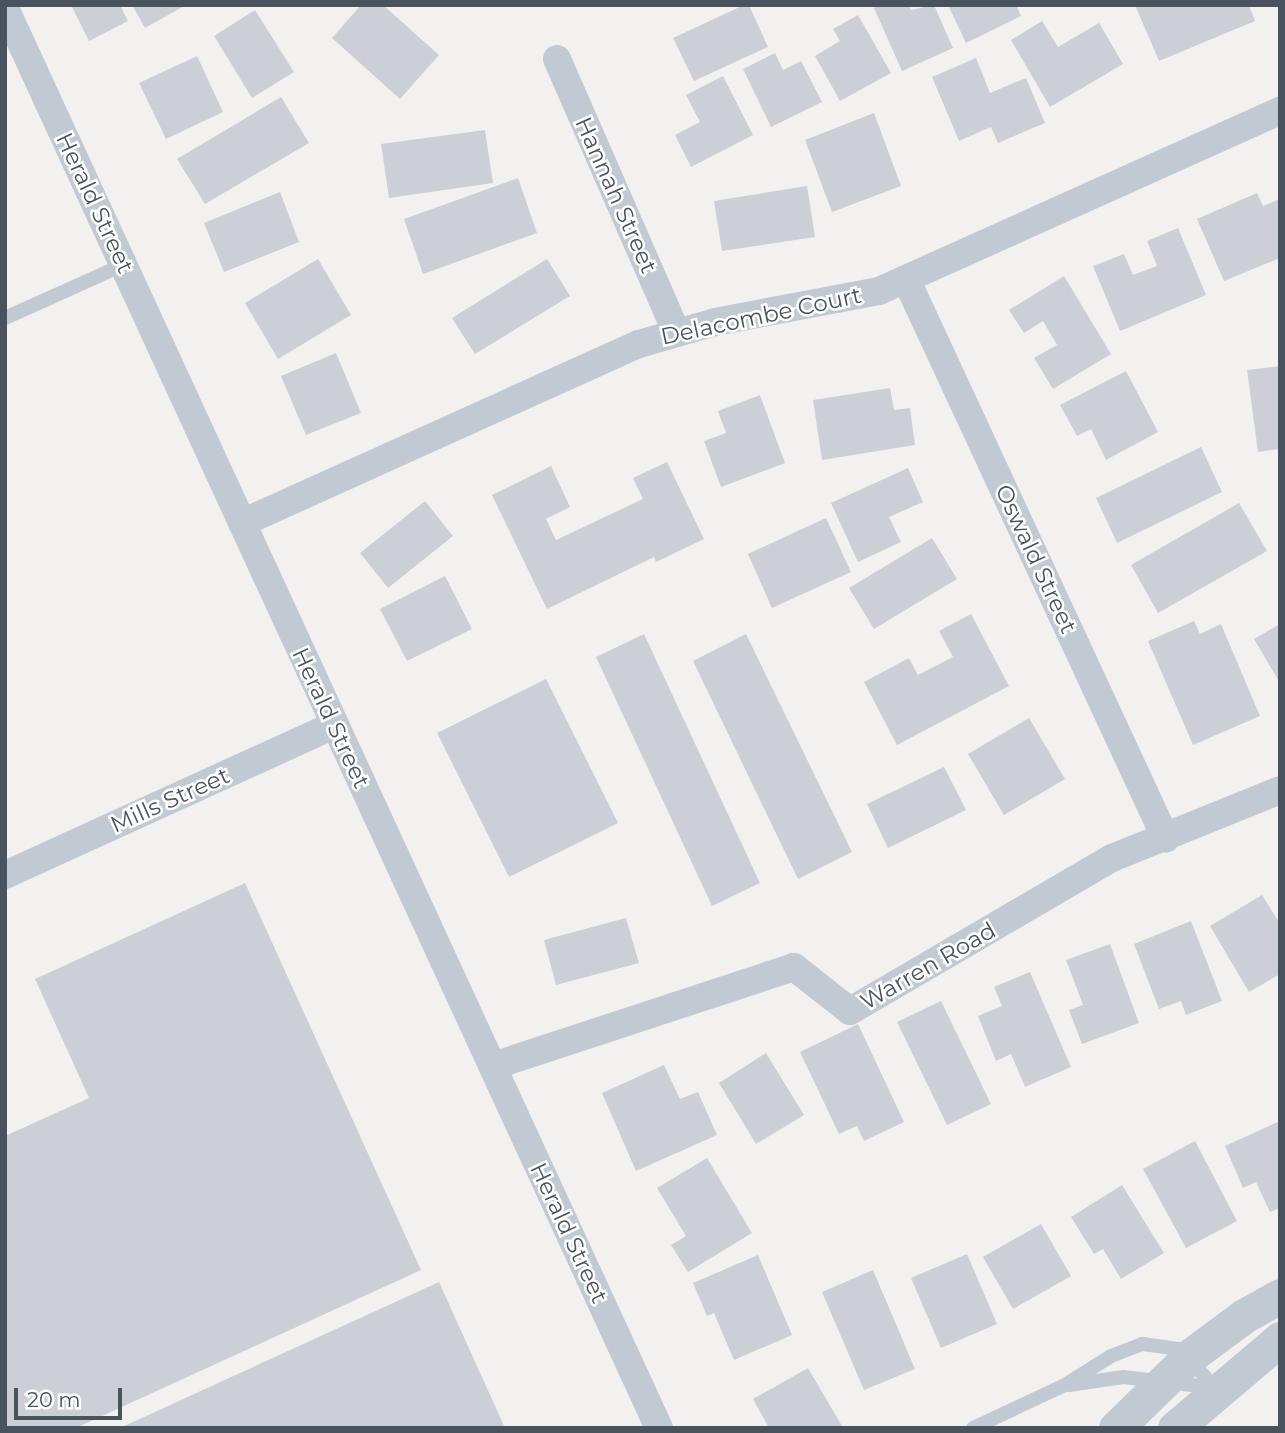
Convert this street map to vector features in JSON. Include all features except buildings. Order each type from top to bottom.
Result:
[{"type":"street","name":"Herald Street","points":[[5,8],[659,1428]]},
{"type":"street","name":"Hannah Street","points":[[557,59],[676,331]]},
{"type":"street","name":"Delacombe Court","points":[[242,523],[676,331],[859,296],[906,279],[1280,111]]},
{"type":"street","name":"Oswald Street","points":[[906,279],[1166,839]]},
{"type":"street","name":"Mills Street","points":[[5,875],[334,725]]},
{"type":"street","name":"Warren Road","points":[[493,1066],[794,967],[850,1011],[1112,858],[1166,839],[1280,790]]},
{"type":"street","points":[[1116,1428],[1162,1380],[1190,1356],[1244,1316],[1280,1296]]},
{"type":"street","points":[[1175,1428],[1216,1388],[1280,1339]]},
{"type":"lane","points":[[5,318],[123,265]]},
{"type":"lane","points":[[973,1428],[1065,1385],[1111,1356],[1143,1344],[1159,1343],[1190,1356],[1216,1388]]},
{"type":"lane","points":[[1065,1385],[1123,1377],[1216,1388]]}]
